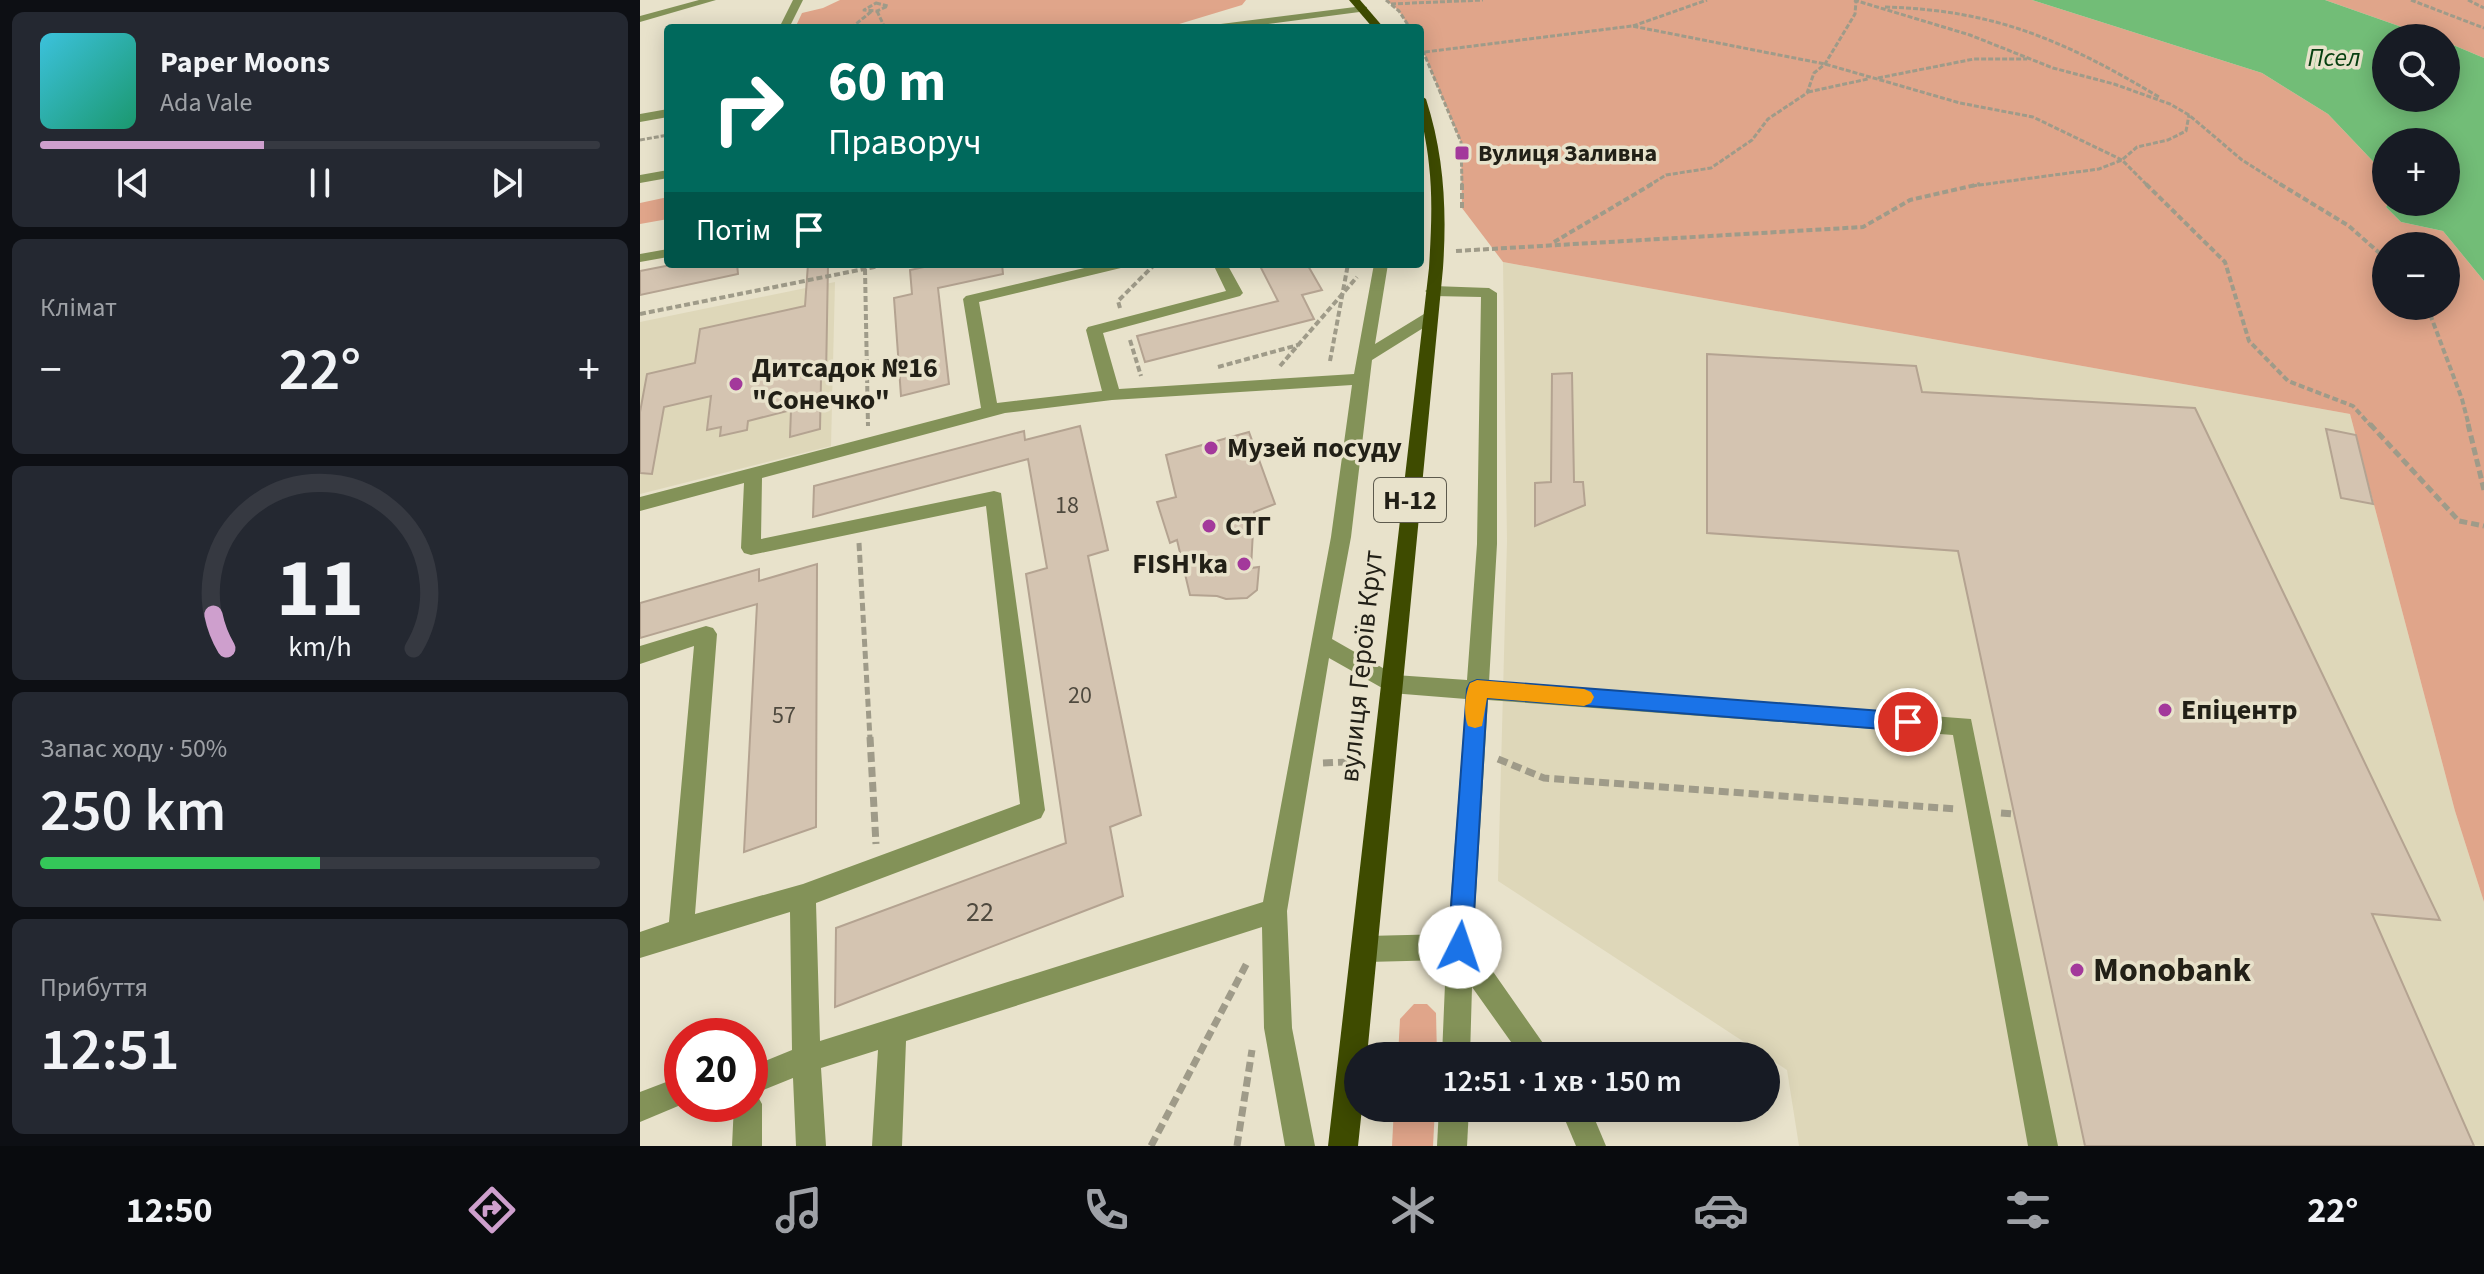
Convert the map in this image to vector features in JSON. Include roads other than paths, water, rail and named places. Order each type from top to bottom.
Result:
[{"type":"main road","points":[[1358,4],[1376,24]]},
{"type":"main road","name":"вулиця Героїв Крут","points":[[1343,1146],[1367,949],[1391,684],[1433,291],[1437,208],[1434,156],[1424,110]]},
{"type":"street","points":[[640,19],[711,0]]},
{"type":"street","points":[[786,24],[798,0]]},
{"type":"street","points":[[1245,24],[1332,13],[1358,4]]},
{"type":"street","points":[[1332,13],[1337,24]]},
{"type":"street","points":[[640,118],[664,114]]},
{"type":"street","points":[[640,179],[664,175]]},
{"type":"street","points":[[640,258],[664,254]]},
{"type":"street","points":[[990,411],[971,299],[1103,268]]},
{"type":"street","points":[[1112,395],[1094,330],[1235,293],[1222,268]]},
{"type":"street","points":[[1300,1146],[1278,1028],[1274,911],[1341,537],[1361,379],[1380,268]]},
{"type":"street","points":[[1433,291],[1489,293],[1487,544],[1457,1042]]},
{"type":"street","points":[[1366,357],[1430,317]]},
{"type":"street","points":[[640,504],[990,411],[1112,395],[1361,379]]},
{"type":"street","points":[[640,945],[803,896],[1033,810],[994,498],[751,548],[753,474]]},
{"type":"street","points":[[640,655],[706,634],[681,931]]},
{"type":"street","points":[[1321,643],[1391,684],[1963,726],[2043,1146]]},
{"type":"street","points":[[803,896],[811,1146]]},
{"type":"street","points":[[768,1074],[806,1059],[1274,911]]},
{"type":"street","points":[[1367,949],[1460,947]]},
{"type":"street","points":[[1460,947],[1528,1042]]},
{"type":"street","points":[[887,1146],[893,1031]]},
{"type":"street","points":[[640,1107],[664,1097]]},
{"type":"street","points":[[747,1146],[748,1122]]},
{"type":"street","points":[[1452,1146],[1453,1122]]},
{"type":"street","points":[[1581,1122],[1591,1146]]},
{"type":"water","name":"Псел","points":[[2032,0],[2325,0],[2393,24],[2372,24],[2372,112],[2460,112],[2460,48],[2484,58],[2484,281],[2460,252],[2460,232],[2444,232],[2401,222],[2395,216],[2460,216],[2460,128],[2372,128],[2372,160],[2328,114],[2262,73]]},
{"type":"place","name":"Вулиця Заливна","points":[[1462,153]]},
{"type":"place","name":"Дитсадок №16 \"Сонечко\"","points":[[736,384]]},
{"type":"place","name":"Музей посуду","points":[[1211,448]]},
{"type":"place","name":"СТГ","points":[[1209,526]]},
{"type":"place","name":"FISH'ka","points":[[1244,564]]},
{"type":"place","name":"Епіцентр","points":[[2165,710]]},
{"type":"place","name":"Monobank","points":[[2077,970]]}]
